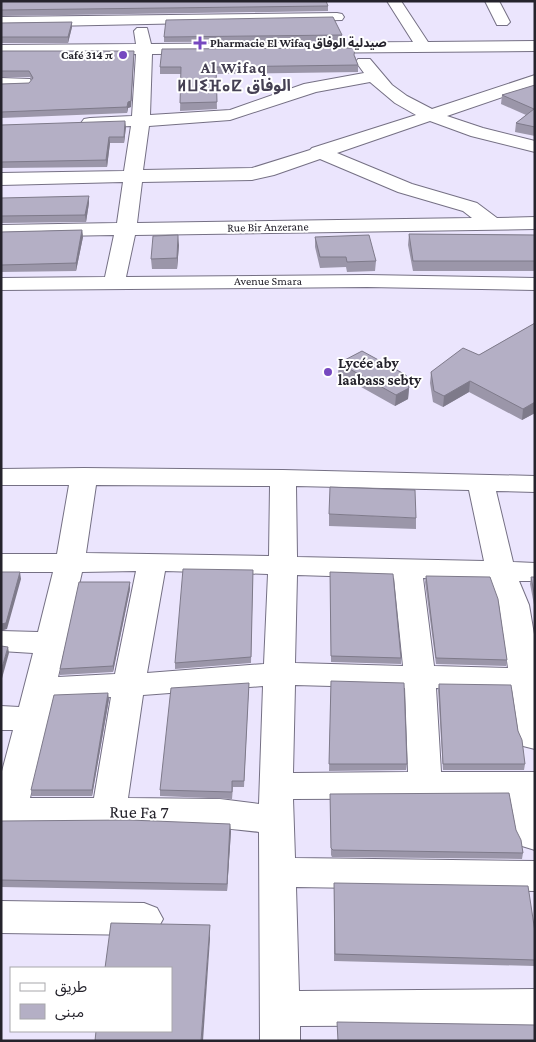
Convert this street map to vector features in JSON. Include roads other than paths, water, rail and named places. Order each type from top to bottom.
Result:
[{"type":"street","points":[[114,282],[126,230],[141,121],[144,48],[140,1]]},
{"type":"street","points":[[327,1],[374,77],[400,99],[430,114],[474,130],[535,147]]},
{"type":"street","points":[[394,1],[423,46]]},
{"type":"street","points":[[492,1],[502,22]]},
{"type":"street","points":[[3,17],[141,20],[337,17]]},
{"type":"street","points":[[1,50],[535,46]]},
{"type":"street","points":[[72,123],[235,115],[309,88],[351,79],[374,77]]},
{"type":"street","points":[[1,179],[132,178],[252,174],[266,171],[535,80]]},
{"type":"street","points":[[1,83],[24,83]]},
{"type":"street","points":[[318,152],[405,188],[470,207],[491,223]]},
{"type":"street","name":"Rue Bir Anzerane","points":[[1,231],[535,223]]},
{"type":"street","name":"Avenue Smara","points":[[1,284],[367,281],[535,284]]},
{"type":"street","points":[[5,813],[52,643],[70,563],[84,476]]},
{"type":"street","points":[[1,477],[283,478],[535,484]]},
{"type":"street","points":[[283,478],[284,566],[278,674],[276,786],[280,1025],[535,1007]]},
{"type":"street","points":[[481,484],[501,572],[514,605],[527,648],[524,679],[534,729]]},
{"type":"street","points":[[109,811],[129,685],[152,562]]},
{"type":"street","points":[[1,563],[152,562],[535,572]]},
{"type":"street","points":[[408,570],[420,678],[425,786]]},
{"type":"street","points":[[1,641],[52,643]]},
{"type":"street","points":[[1,718],[36,704],[129,685],[278,674],[524,679]]},
{"type":"street","points":[[276,786],[425,786],[532,804]]},
{"type":"street","name":"Rue Fa 7","points":[[5,813],[109,811],[220,813],[276,820]]},
{"type":"street","points":[[278,872],[535,876]]},
{"type":"street","points":[[1,917],[144,919]]},
{"type":"place","name":"Pharmacie El Wifaq صيدلية الوفاق","points":[[200,43]]},
{"type":"place","name":"Café 314 π","points":[[123,55]]},
{"type":"place","name":"Lycée aby laabass sebty","points":[[328,372]]},
{"type":"district","name":"Al Wifaq ⵍⵡⵉⴼⴰⵇ الوفاق","points":[[234,76]]}]
